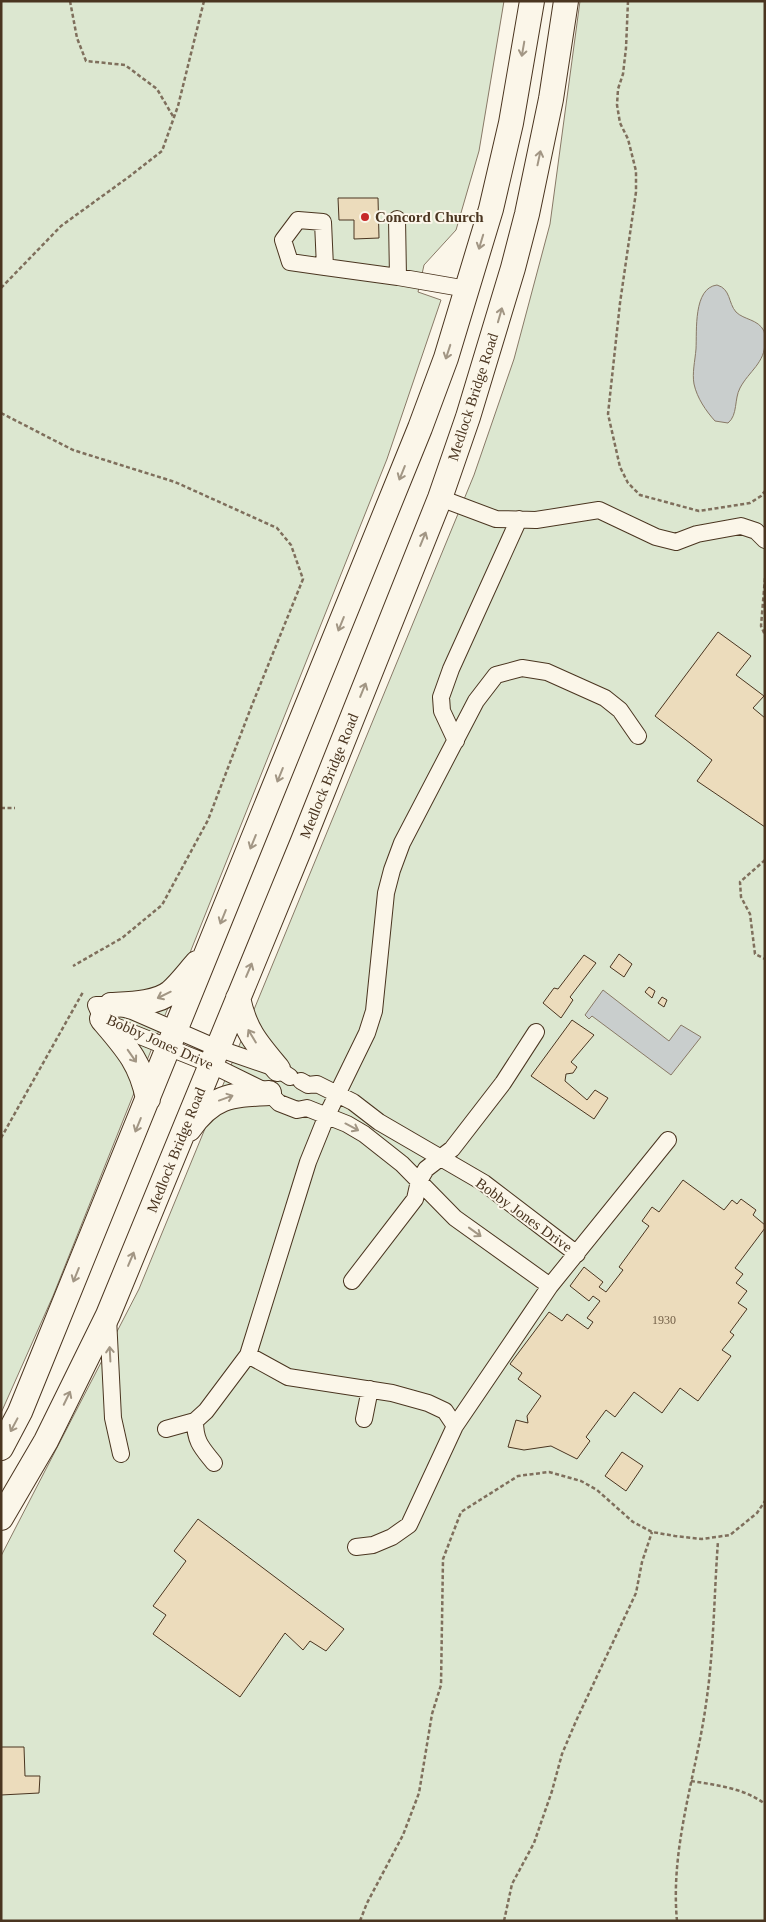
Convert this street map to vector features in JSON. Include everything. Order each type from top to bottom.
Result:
[{"type":"highway","points":[[1,1448],[24,1403],[173,1039],[420,428],[446,358],[491,209],[511,123],[532,1]]},
{"type":"highway","name":"Medlock Bridge Road","points":[[1,1518],[46,1441],[108,1314],[303,841],[440,498],[471,410],[515,259],[551,99],[566,1]]},
{"type":"highway","points":[[148,1099],[144,1079],[138,1066],[107,1012],[130,1004],[152,1000],[170,993],[210,948]]},
{"type":"highway","points":[[238,998],[241,1013],[255,1042],[297,1078]]},
{"type":"highway","points":[[179,1143],[194,1122],[220,1099],[239,1094],[269,1093]]},
{"type":"lane","points":[[397,219],[398,277]]},
{"type":"lane","points":[[325,266],[467,289]]},
{"type":"lane","points":[[440,498],[496,519],[536,520],[599,510],[656,537],[676,542],[697,534],[741,526],[756,531],[765,540]]},
{"type":"lane","points":[[456,740],[442,710],[441,697],[455,660],[519,520]]},
{"type":"lane","points":[[166,1429],[195,1421],[206,1412],[248,1355],[308,1162],[327,1116],[367,1032],[374,1010],[386,893],[392,870],[402,843],[476,701],[496,675],[522,668],[547,672],[605,698],[620,710],[638,736]]},
{"type":"lane","name":"Bobby Jones Drive","points":[[107,1012],[214,1056],[297,1078],[338,1093],[379,1122],[484,1183],[577,1254]]},
{"type":"lane","points":[[352,1282],[414,1199],[419,1181],[426,1169],[452,1149],[503,1083],[536,1032]]},
{"type":"lane","name":"Bobby Jones Drive","points":[[214,1056],[269,1093],[285,1093],[303,1100],[307,1108],[364,1134],[383,1148],[419,1181],[455,1218],[550,1286]]},
{"type":"lane","points":[[269,1093],[297,1078]]},
{"type":"lane","points":[[356,1547],[373,1545],[392,1538],[409,1525],[454,1426],[550,1286],[668,1140]]},
{"type":"lane","points":[[108,1314],[113,1418],[121,1454]]},
{"type":"lane","points":[[248,1355],[288,1377],[392,1393],[428,1403],[445,1412],[454,1426]]},
{"type":"lane","points":[[364,1419],[370,1390]]},
{"type":"lane","points":[[195,1421],[195,1433],[198,1444],[214,1463]]},
{"type":"path","points":[[70,1],[77,38],[86,61],[124,65],[158,89],[174,118]]},
{"type":"path","points":[[1,288],[61,226],[162,151],[174,118],[204,1]]},
{"type":"path","points":[[628,1],[626,48],[623,74],[618,89],[617,105],[620,123],[628,139],[633,157],[636,172],[636,192],[620,303],[608,414],[620,467],[628,483],[640,495],[700,511],[750,503],[761,496],[765,490]]},
{"type":"path","points":[[1,413],[73,450],[175,482],[277,528],[291,546],[303,579],[208,820],[162,905],[122,938],[73,966]]},
{"type":"path","points":[[765,578],[761,626],[765,635]]},
{"type":"path","points":[[1,808],[14,808]]},
{"type":"path","points":[[765,860],[740,882],[741,897],[750,914],[756,954],[765,959]]},
{"type":"path","points":[[1,1138],[83,992]]},
{"type":"path","points":[[360,1921],[367,1903],[403,1835],[419,1793],[432,1714],[441,1685],[443,1558],[461,1512],[518,1476],[548,1472],[580,1482],[597,1490],[633,1522],[652,1532],[702,1539],[730,1535],[757,1513],[765,1501]]},
{"type":"path","points":[[504,1921],[512,1884],[534,1843],[552,1791],[562,1754],[636,1593],[642,1562],[652,1532]]},
{"type":"path","points":[[677,1921],[677,1870],[681,1828],[706,1704],[718,1541]]},
{"type":"path","points":[[690,1781],[739,1791],[765,1804]]},
{"type":"green space","points":[[1,1],[504,1],[479,151],[456,230],[424,265],[418,292],[441,300],[387,459],[53,1296],[1,1413]]},
{"type":"green space","points":[[580,1],[765,1],[765,1921],[1,1921],[1,1556],[139,1289],[474,475],[514,359],[550,224]]},
{"type":"shaded area","points":[[717,285],[725,290],[736,312],[758,324],[764,331],[765,336],[762,356],[740,388],[735,411],[728,423],[715,421],[705,409],[695,389],[693,380],[700,302],[709,288]]},
{"type":"shaded area","points":[[603,990],[669,1041],[681,1025],[701,1037],[671,1075],[592,1016],[589,1019],[585,1015]]},
{"type":"building","points":[[338,198],[378,198],[379,238],[354,239],[354,220],[339,220]]},
{"type":"building","points":[[718,632],[751,656],[736,675],[764,696],[753,708],[765,718],[765,827],[697,781],[712,760],[655,716]]},
{"type":"building","points":[[619,954],[632,964],[624,977],[610,967]]},
{"type":"building","points":[[584,955],[596,963],[570,997],[573,1000],[561,1018],[543,1003],[554,988],[558,989]]},
{"type":"building","points":[[649,987],[655,991],[652,998],[645,992]]},
{"type":"building","points":[[662,997],[667,1000],[664,1007],[658,1003]]},
{"type":"building","points":[[572,1020],[594,1035],[571,1062],[577,1067],[573,1073],[566,1074],[565,1081],[587,1100],[595,1090],[608,1098],[594,1119],[531,1076]]},
{"type":"building","points":[[683,1180],[724,1210],[732,1200],[737,1204],[741,1199],[756,1210],[753,1215],[765,1225],[765,1228],[735,1268],[743,1274],[736,1283],[747,1291],[738,1303],[747,1309],[730,1332],[734,1335],[722,1350],[731,1356],[698,1401],[680,1388],[662,1413],[634,1392],[615,1417],[606,1410],[586,1437],[590,1441],[577,1459],[551,1446],[524,1450],[508,1447],[516,1420],[528,1423],[527,1416],[541,1396],[518,1379],[522,1373],[510,1364],[549,1312],[562,1321],[567,1314],[588,1329],[593,1322],[587,1318],[600,1301],[593,1296],[589,1301],[570,1286],[584,1267],[603,1282],[599,1287],[606,1292],[623,1270],[619,1267],[649,1226],[642,1221],[652,1207],[659,1212]]},
{"type":"building","points":[[622,1452],[643,1466],[626,1491],[605,1476]]},
{"type":"building","points":[[198,1519],[344,1629],[326,1651],[310,1641],[303,1650],[285,1633],[240,1697],[153,1634],[166,1615],[153,1606],[186,1561],[174,1551]]},
{"type":"building","points":[[1,1747],[24,1747],[25,1776],[40,1776],[39,1793],[1,1795]]},
{"type":"place","name":"Concord Church","points":[[365,217]]}]
